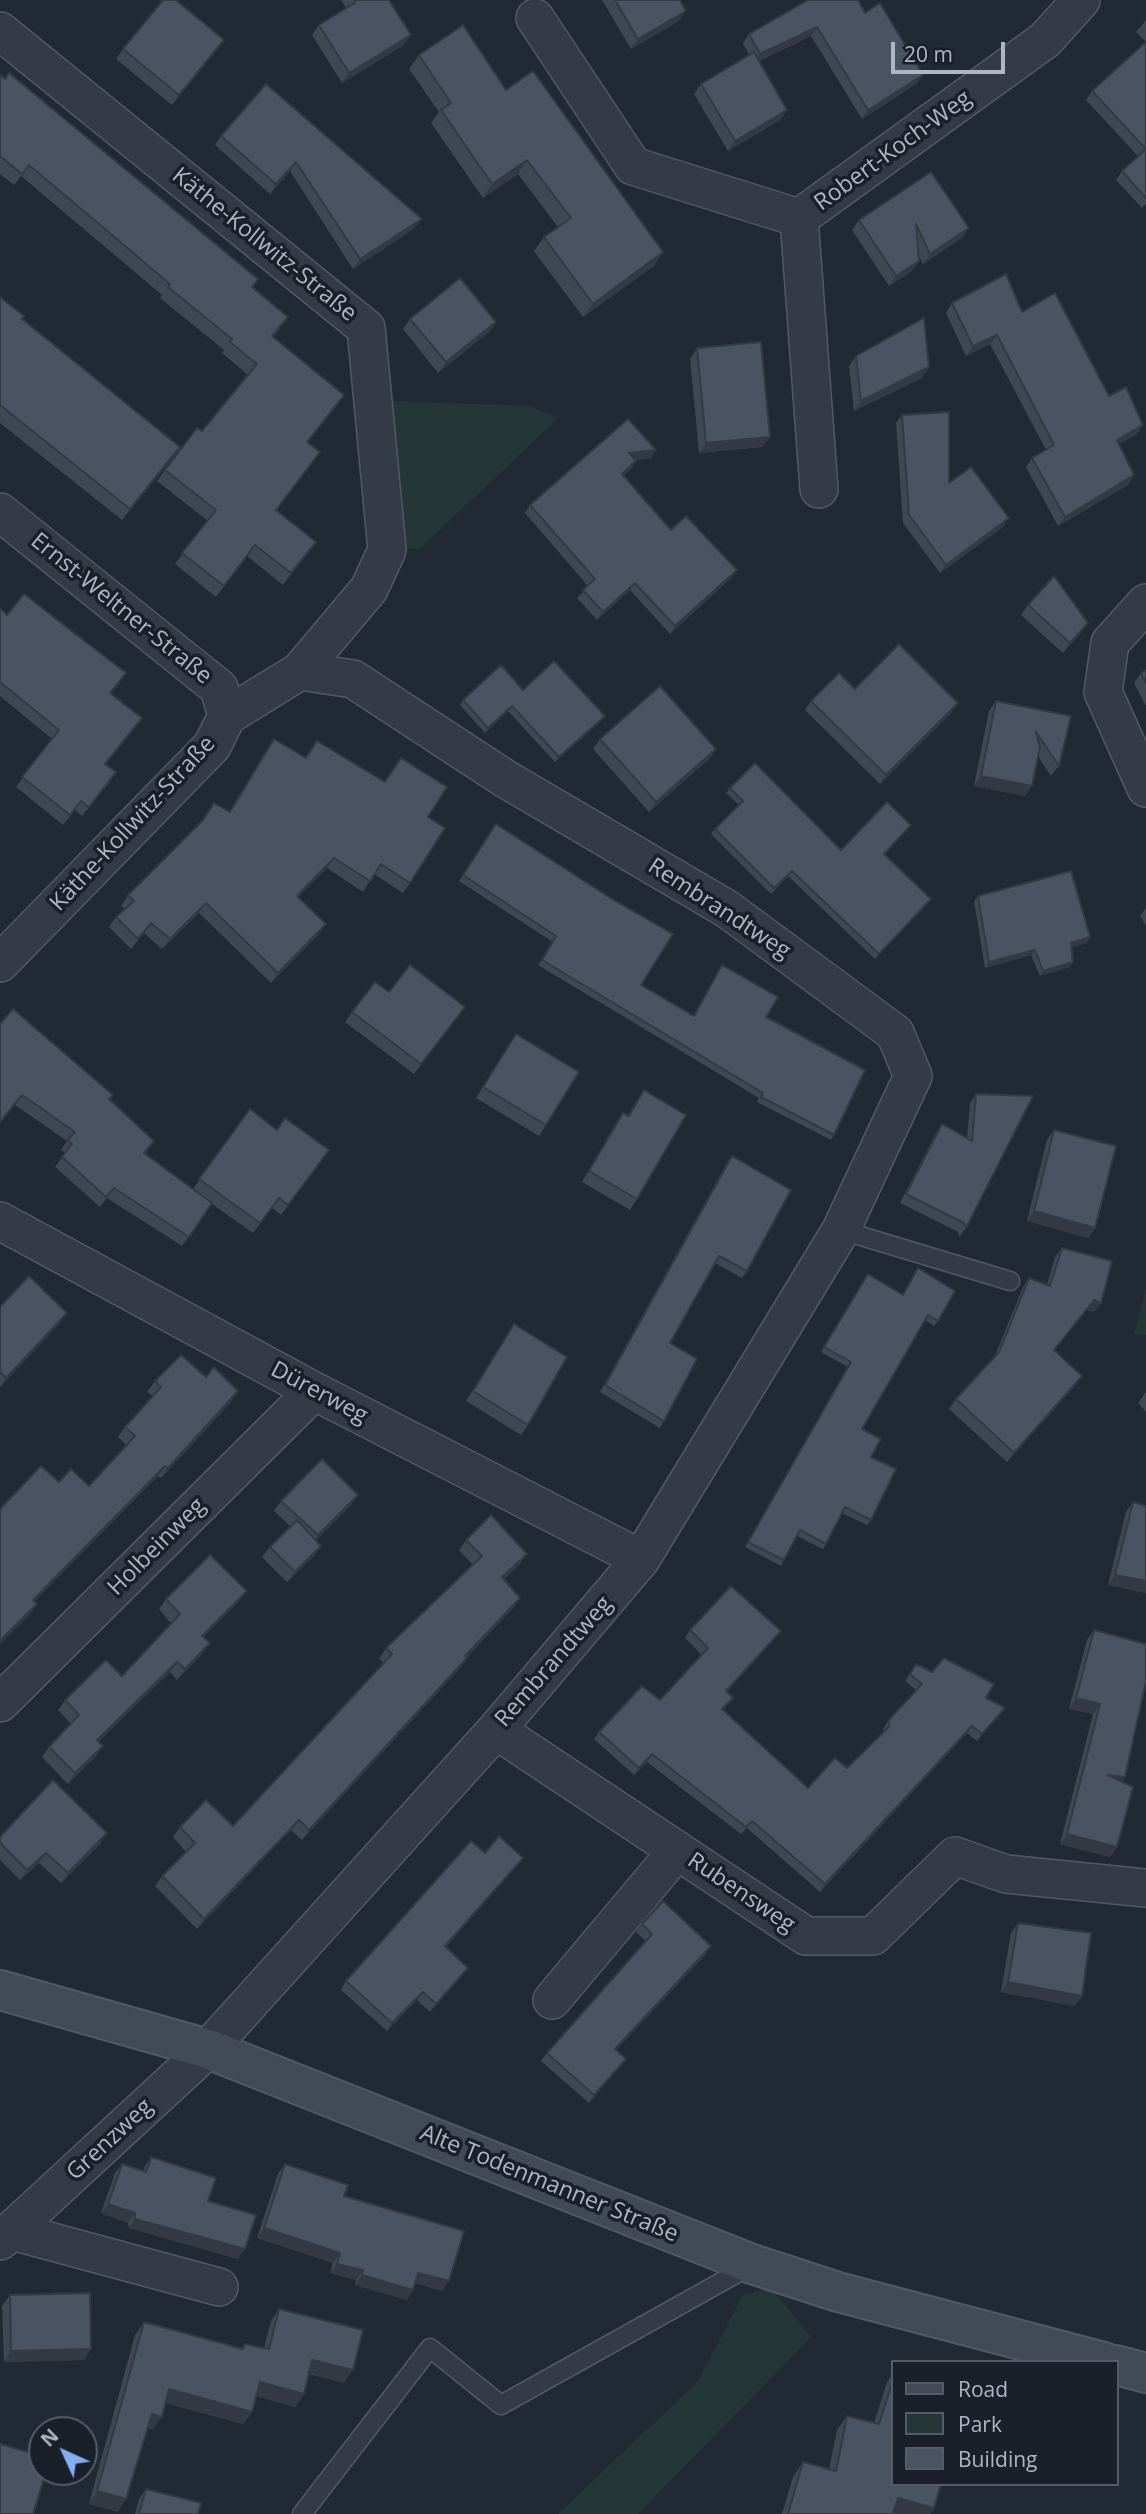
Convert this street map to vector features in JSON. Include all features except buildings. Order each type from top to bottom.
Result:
[{"type":"street","name":"Robert-Koch-Weg","points":[[799,218],[1036,47],[1081,0]]},
{"type":"street","name":"Robert-Koch-Weg","points":[[535,18],[633,166],[799,218]]},
{"type":"street","name":"Käthe-Kollwitz-Straße","points":[[0,32],[366,328],[387,550],[369,589],[300,671],[227,716],[212,746],[0,964]]},
{"type":"street","name":"Robert-Koch-Weg","points":[[799,218],[819,489]]},
{"type":"street","name":"Ernst-Weltner-Straße","points":[[0,512],[219,688],[227,716]]},
{"type":"street","points":[[1146,603],[1110,643],[1103,692],[1146,788]]},
{"type":"street","points":[[339,626],[353,679]]},
{"type":"street","name":"Rembrandtweg","points":[[208,2049],[496,1730],[641,1559],[841,1230],[913,1076],[895,1033],[727,909],[504,778],[353,679],[300,671]]},
{"type":"street","name":"Dürerweg","points":[[0,1221],[314,1391],[641,1559]]},
{"type":"street","name":"Holbeinweg","points":[[0,1703],[314,1391]]},
{"type":"street","name":"Rubensweg","points":[[496,1730],[806,1936],[873,1936],[955,1856],[1006,1874],[1146,1888]]},
{"type":"street","name":"Rubensweg","points":[[552,2000],[677,1851]]},
{"type":"street","name":"Alte Todenmanner Straße","points":[[0,1990],[208,2049],[752,2264],[838,2292],[1096,2360]]},
{"type":"street","name":"Grenzweg","points":[[6,2236],[208,2049]]},
{"type":"street","name":"Grenzweg","points":[[6,2236],[219,2287]]},
{"type":"street","points":[[1118,2366],[1146,2373]]},
{"type":"lane","points":[[841,1230],[1010,1281]]},
{"type":"lane","points":[[302,2514],[430,2348],[501,2405],[752,2264]]},
{"type":"green space","points":[[393,401],[530,406],[558,418],[421,548],[396,550]]},
{"type":"green space","points":[[1146,1287],[1146,1335],[1134,1334]]},
{"type":"green space","points":[[771,2288],[811,2337],[638,2514],[558,2514],[698,2381],[743,2295]]}]
